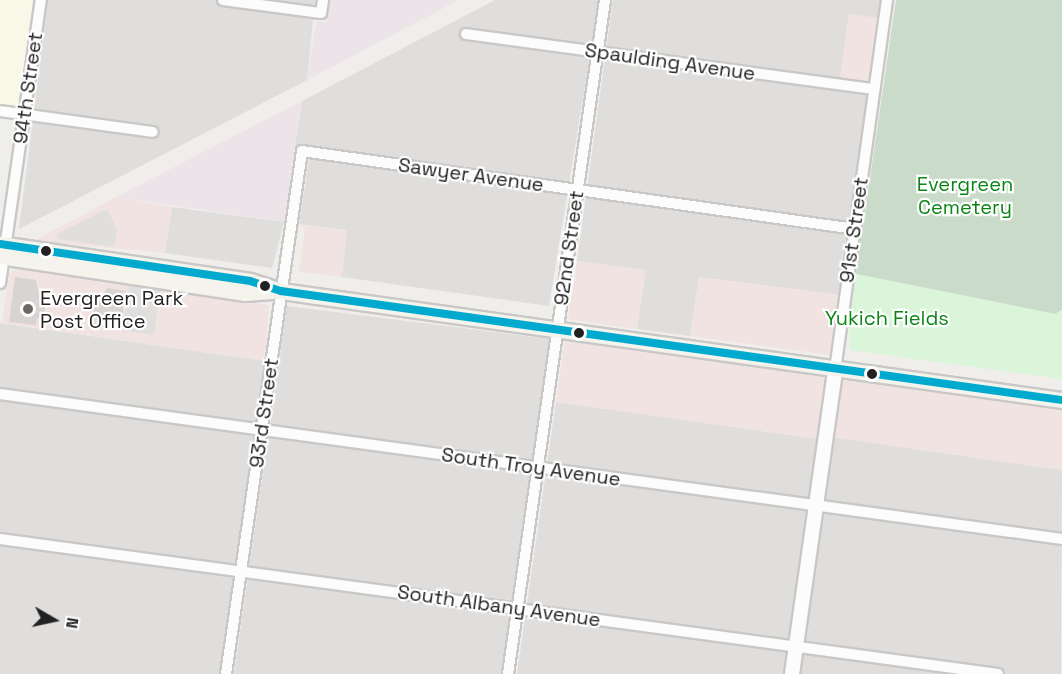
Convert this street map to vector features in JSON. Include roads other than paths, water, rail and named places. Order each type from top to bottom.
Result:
[{"type":"main road","points":[[2,251],[245,293],[281,291],[1062,400]]},
{"type":"street","name":"94th Street","points":[[0,283],[2,251],[40,0]]},
{"type":"street","points":[[223,0],[321,13],[323,0]]},
{"type":"street","name":"92nd Street","points":[[508,674],[604,0]]},
{"type":"street","name":"91st Street","points":[[792,674],[887,0]]},
{"type":"street","name":"Spaulding Avenue","points":[[466,34],[874,90]]},
{"type":"street","points":[[0,111],[153,132]]},
{"type":"street","name":"Sawyer Avenue","points":[[302,151],[855,229]]},
{"type":"street","name":"93rd Street","points":[[226,674],[302,151]]},
{"type":"street","name":"South Troy Avenue","points":[[0,394],[1062,539]]},
{"type":"street","name":"South Albany Avenue","points":[[0,539],[998,674]]},
{"type":"place","name":"Evergreen Park Post Office","points":[[28,309]]},
{"type":"park label","name":"Evergreen Cemetery","points":[[965,196]]},
{"type":"park label","name":"Yukich Fields","points":[[887,318]]}]
